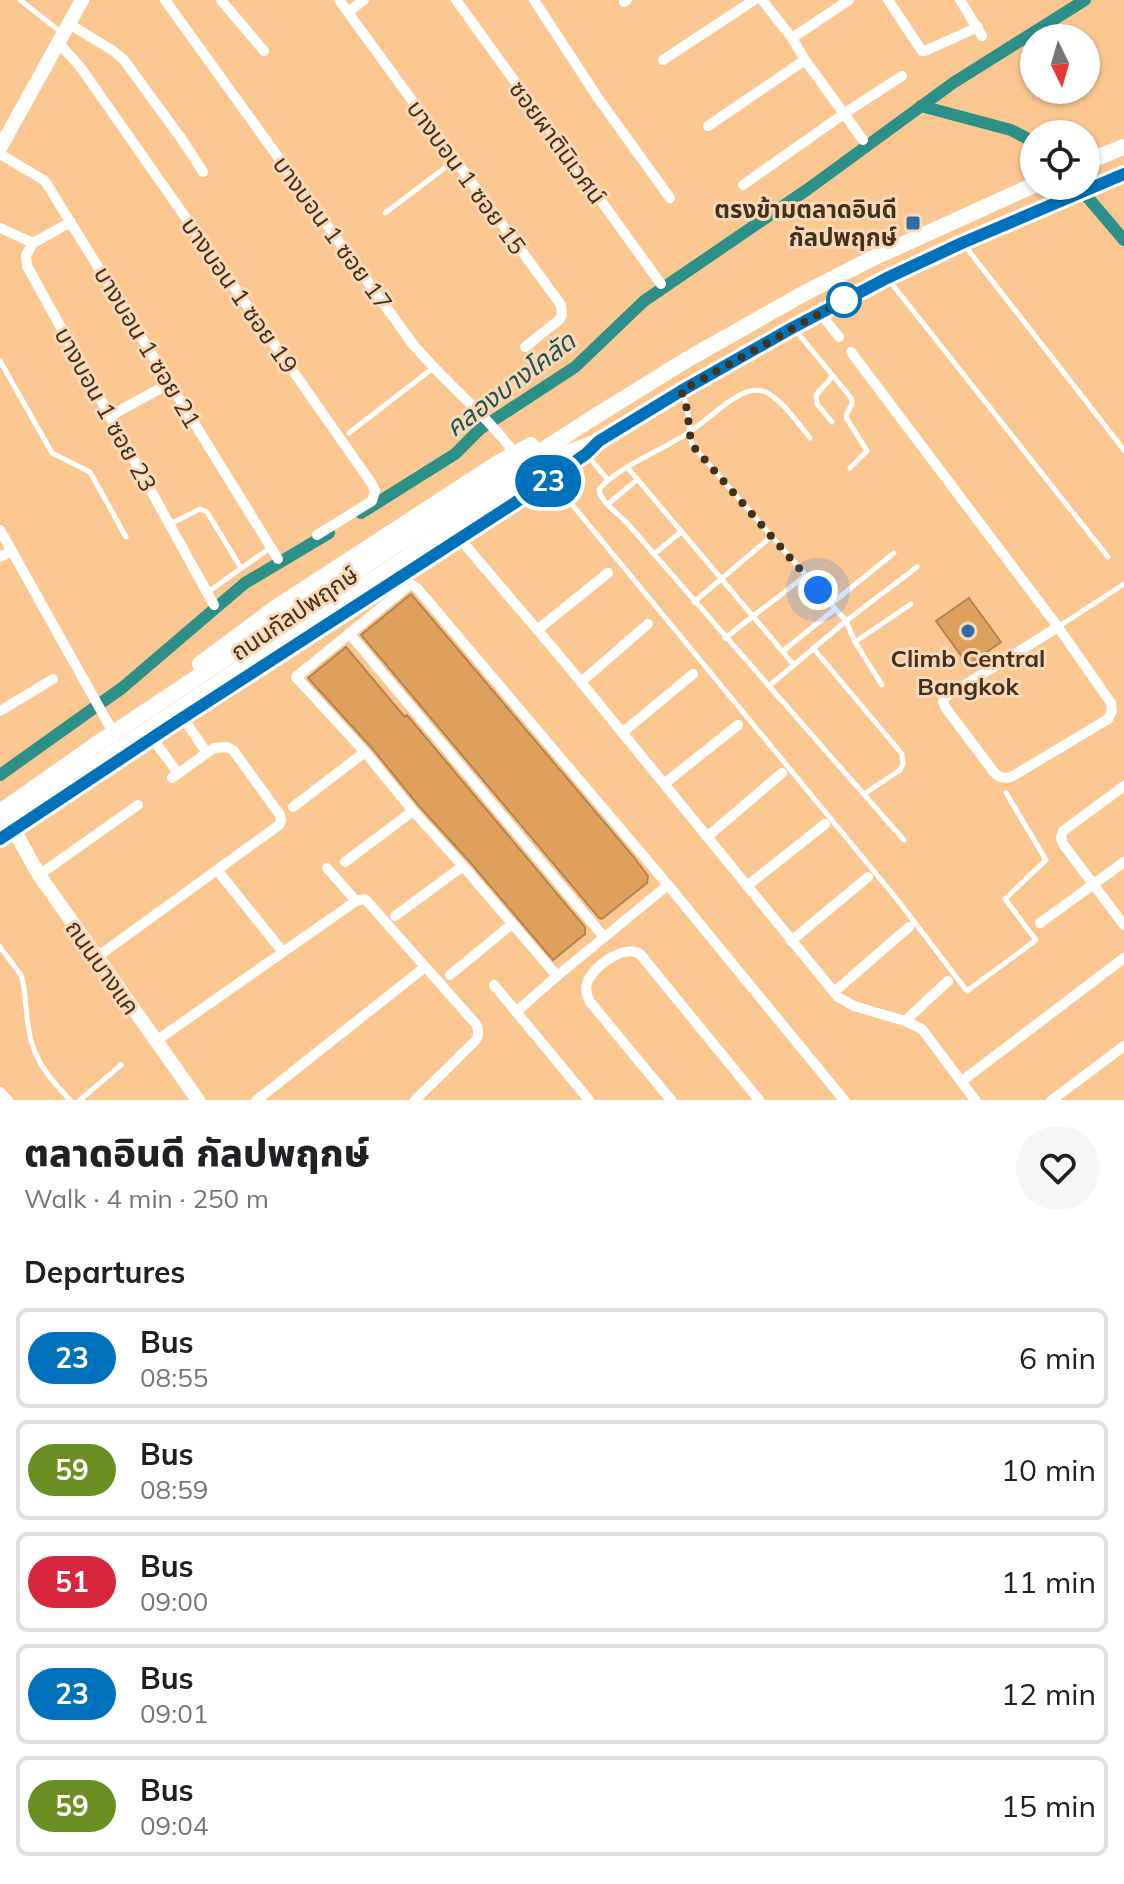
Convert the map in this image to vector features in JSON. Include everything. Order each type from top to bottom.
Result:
[{"type":"main road","points":[[0,151],[82,0]]},
{"type":"main road","points":[[1100,156],[1124,147]]},
{"type":"main road","name":"ถนนกัลปพฤกษ์","points":[[0,808],[386,562],[559,456],[599,441],[792,328],[887,278],[1124,174]]},
{"type":"main road","name":"ถนนกัลปพฤกษ์","points":[[5,832],[591,419],[710,346],[803,294],[926,233],[1020,191]]},
{"type":"main road","name":"ถนนกัลปพฤกษ์","points":[[0,808],[109,726],[157,702],[206,659],[289,599],[498,463],[565,427],[591,419]]},
{"type":"main road","name":"ถนนกัลปพฤกษ์","points":[[5,832],[460,539],[551,479],[599,441]]},
{"type":"main road","points":[[226,644],[227,661],[238,673],[248,677]]},
{"type":"main road","points":[[0,808],[5,832]]},
{"type":"main road","name":"ถนนบางแค","points":[[5,832],[39,875],[195,1099]]},
{"type":"street","name":"บางบอน 1 ซอย 17","points":[[165,0],[403,332],[433,368],[487,419],[515,454]]},
{"type":"street","points":[[221,0],[264,51]]},
{"type":"street","name":"บางบอน 1 ซอย 15","points":[[339,0],[561,305],[559,320],[525,347]]},
{"type":"street","points":[[348,12],[364,0]]},
{"type":"street","name":"ซอยผาตินิเวศน์","points":[[456,0],[661,284]]},
{"type":"street","points":[[534,0],[600,101],[670,198]]},
{"type":"street","points":[[663,60],[754,0]]},
{"type":"street","points":[[762,0],[863,140]]},
{"type":"street","points":[[792,38],[849,0]]},
{"type":"street","points":[[888,0],[922,51],[980,31],[960,0]]},
{"type":"street","points":[[63,33],[112,50],[124,60],[203,172]]},
{"type":"street","name":"บางบอน 1 ซอย 19","points":[[63,33],[81,68],[372,484],[375,491],[372,501],[317,535]]},
{"type":"street","points":[[708,126],[805,60]]},
{"type":"street","points":[[743,185],[902,76]]},
{"type":"street","name":"บางบอน 1 ซอย 21","points":[[0,151],[45,181],[278,559]]},
{"type":"street","points":[[0,228],[33,243],[71,222]]},
{"type":"street","name":"บางบอน 1 ซอย 23","points":[[33,243],[26,255],[27,266],[214,605]]},
{"type":"street","points":[[820,313],[839,337]]},
{"type":"street","points":[[851,352],[1058,627],[1110,700],[1112,706],[1108,719],[1013,776],[1000,777],[943,701],[1058,627]]},
{"type":"street","points":[[110,416],[170,383]]},
{"type":"street","points":[[0,530],[109,726]]},
{"type":"street","points":[[460,539],[834,992],[854,1006],[922,1029],[975,1100]]},
{"type":"street","points":[[0,557],[11,551]]},
{"type":"street","points":[[537,630],[608,573]]},
{"type":"street","points":[[557,976],[365,752],[296,677],[404,588],[412,585],[417,588],[668,885],[844,1100]]},
{"type":"street","points":[[581,682],[648,624]]},
{"type":"street","points":[[349,633],[600,941],[608,960]]},
{"type":"street","points":[[622,733],[693,674]]},
{"type":"street","points":[[0,711],[53,679]]},
{"type":"street","points":[[183,718],[207,753]]},
{"type":"street","points":[[664,784],[738,725]]},
{"type":"street","points":[[97,957],[281,821],[280,815],[233,750],[221,746],[214,748],[175,775],[152,738]]},
{"type":"street","points":[[293,807],[365,752]]},
{"type":"street","points":[[707,837],[782,773]]},
{"type":"street","points":[[1124,786],[1063,831],[1061,837],[1063,844],[1124,925]]},
{"type":"street","points":[[39,875],[138,805]]},
{"type":"street","points":[[345,862],[413,811]]},
{"type":"street","points":[[747,886],[825,824]]},
{"type":"street","points":[[1040,923],[1124,862]]},
{"type":"street","points":[[395,916],[463,866]]},
{"type":"street","points":[[327,868],[356,901]]},
{"type":"street","points":[[217,870],[282,951]]},
{"type":"street","points":[[791,941],[868,877]]},
{"type":"street","points":[[516,1012],[668,885]]},
{"type":"street","points":[[156,1041],[282,951],[356,901],[365,899],[476,1024],[479,1034],[415,1100]]},
{"type":"street","points":[[450,975],[512,924]]},
{"type":"street","points":[[834,992],[909,927]]},
{"type":"street","points":[[671,1100],[587,995],[587,981],[598,968],[630,950],[640,954],[759,1100]]},
{"type":"street","points":[[585,953],[598,968]]},
{"type":"street","points":[[962,1081],[1124,958]]},
{"type":"street","points":[[257,1100],[425,967]]},
{"type":"street","points":[[905,1021],[948,981]]},
{"type":"street","points":[[494,985],[589,1100]]},
{"type":"street","points":[[1052,1100],[1124,1046]]},
{"type":"street","points":[[0,1092],[8,1100]]},
{"type":"lane","points":[[20,0],[63,33]]},
{"type":"lane","points":[[385,213],[455,160]]},
{"type":"lane","points":[[962,243],[1124,450]]},
{"type":"lane","points":[[887,278],[1108,557]]},
{"type":"lane","points":[[792,328],[852,399],[847,419],[867,451],[850,468]]},
{"type":"lane","points":[[0,361],[52,453],[90,472],[126,537]]},
{"type":"lane","points":[[349,433],[433,368]]},
{"type":"lane","points":[[832,422],[817,404],[816,395],[833,376]]},
{"type":"lane","points":[[810,438],[779,401],[765,391],[753,390],[736,398],[689,433],[627,467],[608,480],[599,489],[599,494],[904,840]]},
{"type":"lane","points":[[681,391],[689,412],[692,445],[846,621],[855,642],[882,685]]},
{"type":"lane","points":[[586,454],[608,480]]},
{"type":"lane","points":[[627,467],[794,665]]},
{"type":"lane","points":[[551,479],[896,898],[967,991],[1036,940],[1005,899],[1046,860],[1006,793]]},
{"type":"lane","points":[[608,504],[637,480]]},
{"type":"lane","points":[[170,524],[200,509],[207,512],[241,568]]},
{"type":"lane","points":[[654,554],[681,532]]},
{"type":"lane","points":[[694,602],[772,536]]},
{"type":"lane","points":[[208,592],[271,547]]},
{"type":"lane","points":[[783,652],[894,553]]},
{"type":"lane","points":[[769,686],[846,621],[917,567]]},
{"type":"lane","points":[[725,638],[805,576]]},
{"type":"lane","points":[[1058,627],[1124,584]]},
{"type":"lane","points":[[855,642],[911,604]]},
{"type":"lane","points":[[813,648],[902,754],[900,770],[864,794]]},
{"type":"lane","points":[[0,947],[21,975],[34,1050],[70,1100]]},
{"type":"lane","points":[[80,1100],[121,1065]]},
{"type":"building","points":[[411,594],[648,876],[647,883],[602,919],[361,635]]},
{"type":"building","name":"Climb Central Bangkok","points":[[969,598],[1001,642],[968,665],[936,621]]},
{"type":"building","points":[[346,647],[585,927],[585,934],[553,960],[308,678]]},
{"type":"waterway","name":"คลองบางโคลัด","points":[[361,513],[455,454],[480,429],[575,367],[644,301],[808,189],[953,83],[1085,0]]},
{"type":"waterway","points":[[921,106],[1020,135]]},
{"type":"waterway","points":[[1090,200],[1124,240]]},
{"type":"waterway","name":"คลองบางโคลัด","points":[[0,775],[122,688],[245,583],[329,533]]},
{"type":"bus line","name":"23","points":[[0,839],[513,504],[586,454],[599,441],[681,391],[887,278],[1124,174]]},
{"type":"place","name":"ตรงข้ามตลาดอินดี กัลปพฤกษ์","points":[[913,223]]},
{"type":"place","name":"Climb Central Bangkok","points":[[968,631]]},
{"type":"route","points":[[818,590],[692,445],[689,412],[681,391],[844,300]]}]
